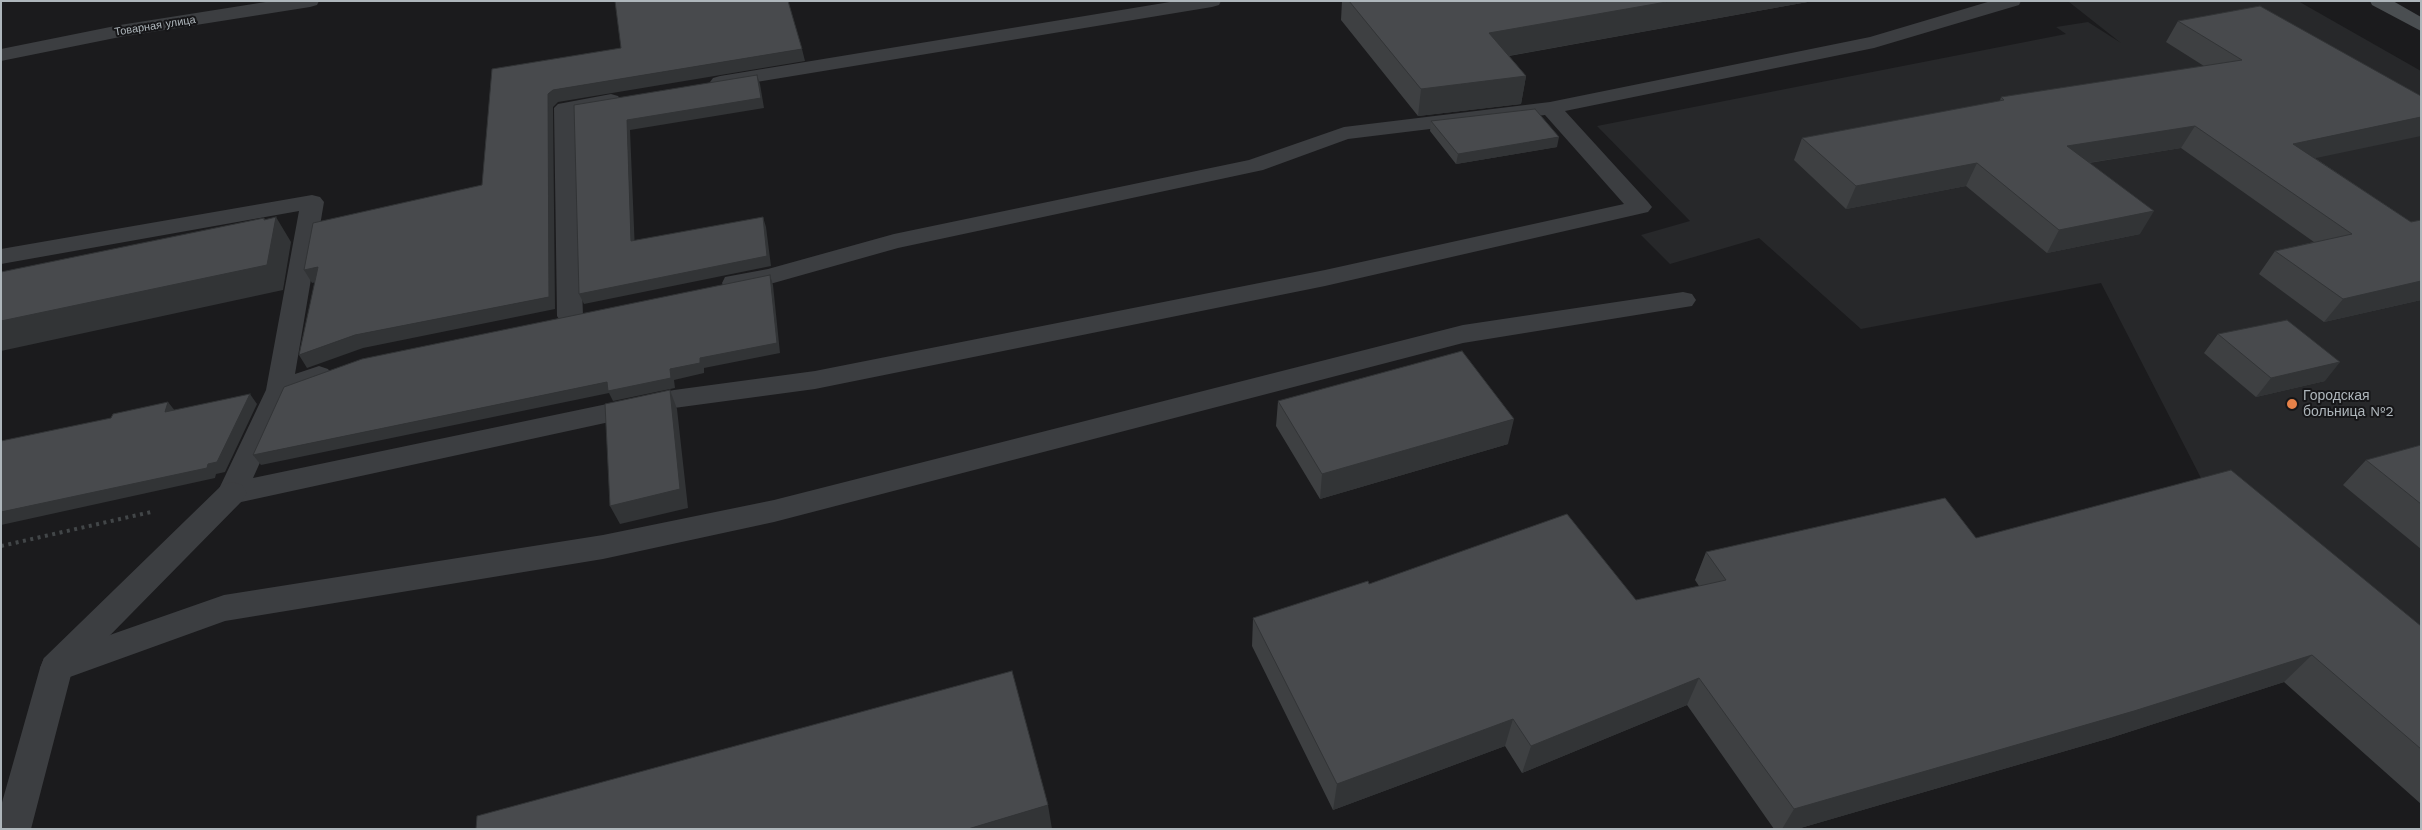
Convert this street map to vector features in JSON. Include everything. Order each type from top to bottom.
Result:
[{"type":"main road","points":[[2379,1],[2421,25]]},
{"type":"street","name":"Товарная улица","points":[[1,55],[120,31],[310,1]]},
{"type":"street","points":[[700,86],[1212,1]]},
{"type":"street","points":[[713,288],[770,276],[894,241],[1255,165],[1344,133],[1550,108],[1874,42],[2012,1]]},
{"type":"street","points":[[570,316],[565,108],[632,97]]},
{"type":"street","points":[[232,493],[674,399],[815,380],[1325,278],[1640,207],[1550,108]]},
{"type":"street","points":[[1,257],[312,202],[279,390],[232,493],[56,668],[13,829]]},
{"type":"street","points":[[56,668],[224,608],[604,547],[774,511],[1463,334],[1682,300]]},
{"type":"street","points":[[279,390],[344,366]]},
{"type":"path","points":[[1,546],[155,511]]},
{"type":"shaded area","name":"Городская больница №2","points":[[2298,1],[2421,71],[2421,665],[2202,480],[2101,283],[1861,329],[1759,238],[1670,264],[1641,235],[1690,221],[1597,126],[2066,34],[2056,27],[2088,22],[2121,43],[2069,2]]},
{"type":"building","points":[[615,1],[788,1],[802,49],[553,90],[548,94],[549,297],[355,335],[299,355],[318,267],[304,270],[313,223],[482,185],[492,69],[621,48]]},
{"type":"building","points":[[1349,1],[1672,1],[1489,33],[1526,76],[1421,89]]},
{"type":"building","points":[[2260,6],[2421,96],[2421,117],[2293,144],[2411,222],[2421,220],[2421,281],[2343,299],[2275,251],[2352,234],[2195,126],[2067,146],[2154,211],[2059,230],[1977,163],[1856,186],[1802,138],[2004,100],[2001,97],[2242,60],[2178,21]]},
{"type":"building","points":[[757,75],[761,98],[627,120],[631,241],[763,217],[767,256],[579,294],[574,105]]},
{"type":"building","points":[[1535,109],[1559,137],[1458,154],[1431,121]]},
{"type":"building","points":[[276,217],[267,265],[1,321],[1,272]]},
{"type":"building","points":[[770,275],[777,343],[700,358],[700,363],[670,369],[671,378],[608,391],[607,382],[253,455],[284,387],[362,359]]},
{"type":"building","points":[[2287,320],[2340,362],[2271,378],[2218,334]]},
{"type":"building","points":[[1462,351],[1514,419],[1322,474],[1278,401]]},
{"type":"building","points":[[670,390],[680,489],[610,506],[605,404]]},
{"type":"building","points":[[250,394],[217,462],[208,464],[207,468],[1,512],[1,441],[111,418],[113,414],[168,402],[165,412]]},
{"type":"building","points":[[2421,445],[2421,504],[2366,460]]},
{"type":"building","points":[[2231,470],[2421,626],[2421,749],[2312,655],[2134,711],[1794,809],[1699,678],[1531,746],[1513,719],[1337,784],[1253,618],[1368,581],[1369,584],[1567,514],[1636,600],[1726,580],[1706,552],[1945,498],[1976,538]]},
{"type":"building","points":[[1012,671],[1048,805],[968,829],[476,829],[477,816]]},
{"type":"place","name":"Городская больница №2","points":[[2292,404]]}]
